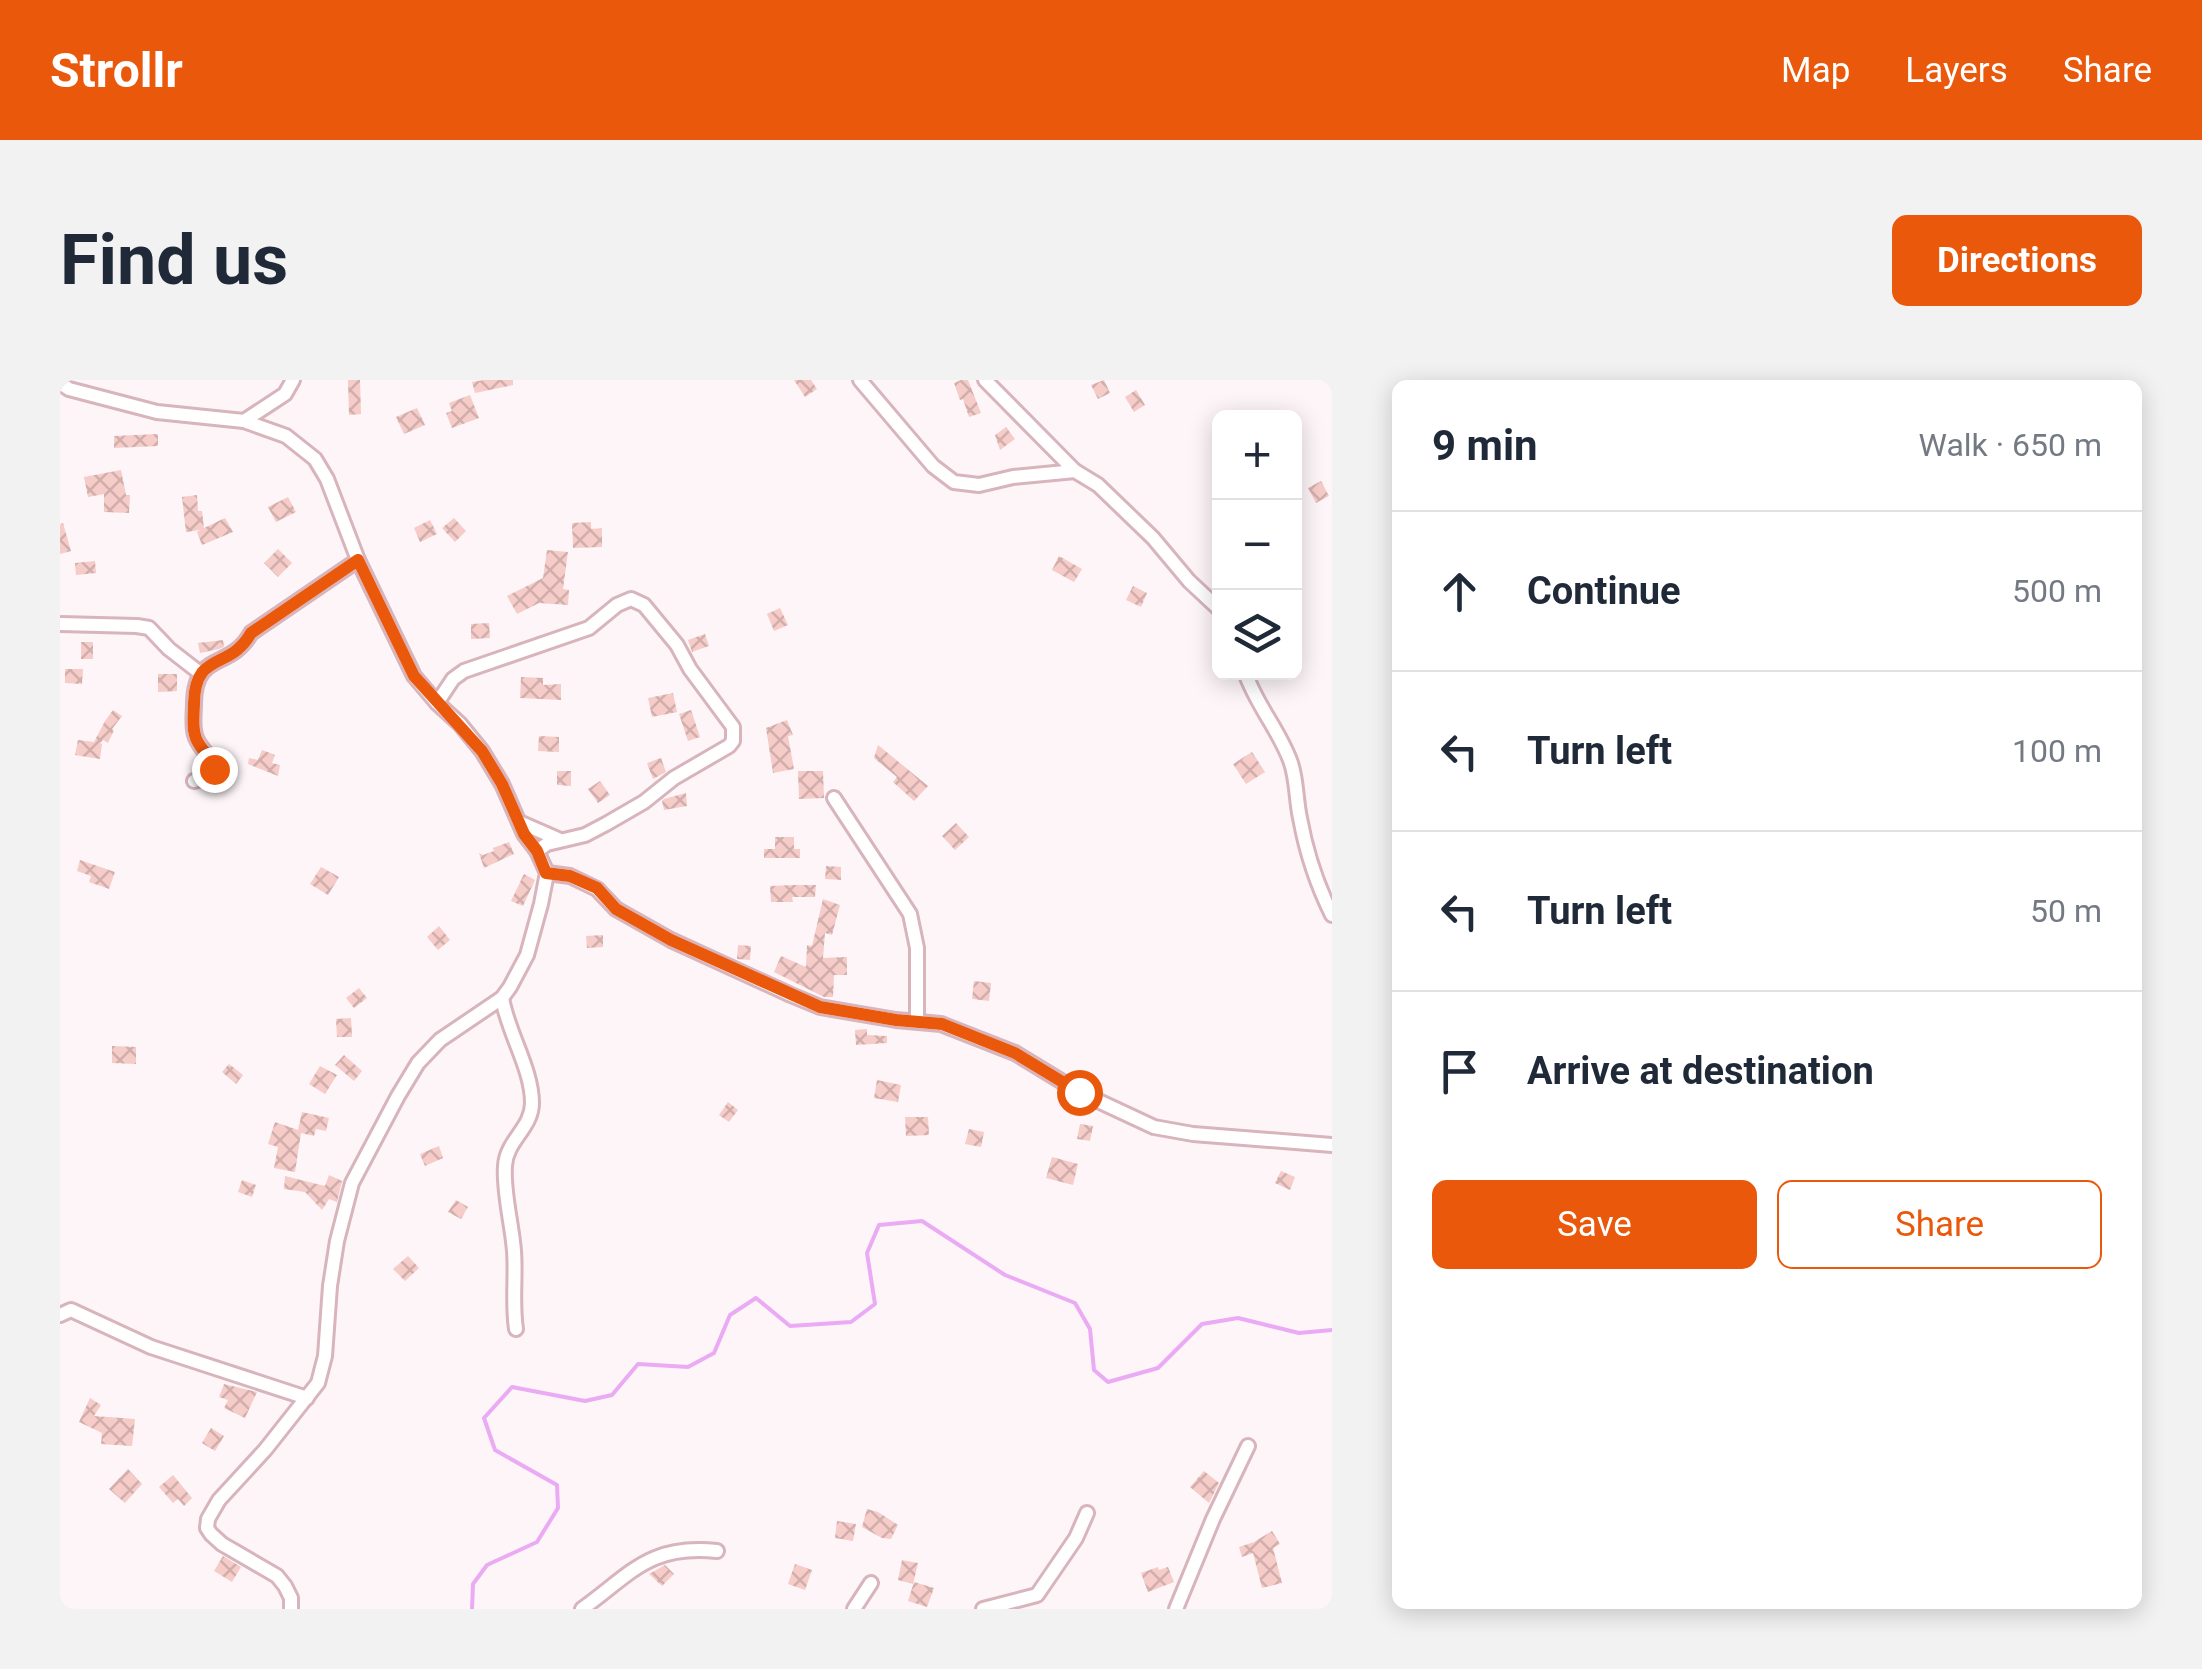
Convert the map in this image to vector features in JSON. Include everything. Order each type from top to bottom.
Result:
[{"type":"street","points":[[244,421],[285,394],[293,380]]},
{"type":"street","points":[[860,380],[933,466],[954,482],[978,485],[1012,477],[1075,471]]},
{"type":"street","points":[[984,380],[1075,471],[1098,484],[1212,603]]},
{"type":"street","points":[[60,383],[69,389],[157,412],[244,421],[286,436],[315,458],[358,560],[414,676],[482,751],[546,873],[526,955],[502,998],[440,1040],[418,1063],[352,1183],[337,1241],[322,1372],[307,1398],[219,1500],[208,1519],[207,1528],[222,1544],[276,1576],[285,1586],[291,1609]]},
{"type":"street","points":[[194,781],[208,777],[214,769],[212,759],[195,738],[194,690],[200,673],[240,650],[251,633],[358,560]]},
{"type":"street","points":[[437,703],[453,678],[464,670],[590,628],[631,598],[644,605],[676,645],[733,727],[729,746],[674,778],[644,802],[585,835],[558,840],[537,851]]},
{"type":"street","points":[[60,624],[150,628],[200,673]]},
{"type":"street","points":[[1248,680],[1292,764],[1311,861],[1332,915]]},
{"type":"street","points":[[834,798],[910,914],[918,948],[918,1020]]},
{"type":"street","points":[[519,822],[558,840]]},
{"type":"street","points":[[546,873],[570,876],[597,888],[616,909],[671,940],[820,1007],[942,1024],[1015,1053],[1079,1092],[1154,1126],[1193,1134],[1332,1145]]},
{"type":"street","points":[[502,998],[526,1072],[533,1108],[508,1152],[505,1166],[514,1250],[516,1328]]},
{"type":"street","points":[[60,1315],[71,1310],[152,1347],[307,1398]]},
{"type":"street","points":[[1176,1609],[1248,1446]]},
{"type":"street","points":[[983,1609],[1037,1596],[1076,1538],[1087,1513]]},
{"type":"street","points":[[582,1609],[630,1570],[665,1553],[717,1551]]},
{"type":"street","points":[[854,1609],[872,1583]]},
{"type":"building","points":[[348,380],[360,380],[361,414],[349,415]]},
{"type":"building","points":[[513,380],[513,385],[475,393],[472,382]]},
{"type":"building","points":[[794,380],[811,380],[817,389],[805,397]]},
{"type":"building","points":[[968,380],[981,413],[969,417],[954,383]]},
{"type":"building","points":[[1104,380],[1110,393],[1098,399],[1091,385]]},
{"type":"building","points":[[1136,390],[1145,405],[1134,412],[1125,397]]},
{"type":"building","points":[[470,395],[479,418],[452,428],[446,413],[452,411],[449,403]]},
{"type":"building","points":[[417,408],[425,425],[404,434],[396,417]]},
{"type":"building","points":[[1006,427],[1015,439],[1000,450],[995,435]]},
{"type":"building","points":[[158,434],[158,446],[114,448],[114,436]]},
{"type":"building","points":[[121,470],[126,495],[130,495],[129,513],[104,512],[104,494],[88,497],[84,477]]},
{"type":"building","points":[[1321,481],[1329,496],[1316,503],[1308,488]]},
{"type":"building","points":[[197,495],[204,528],[225,518],[233,532],[202,545],[197,532],[200,530],[186,532],[182,497]]},
{"type":"building","points":[[288,497],[296,512],[276,522],[268,507]]},
{"type":"building","points":[[454,518],[466,531],[455,542],[442,528]]},
{"type":"building","points":[[430,520],[437,534],[420,542],[414,528]]},
{"type":"building","points":[[591,522],[591,529],[602,528],[602,547],[573,548],[572,523]]},
{"type":"building","points":[[63,523],[71,551],[60,554],[60,524]]},
{"type":"building","points":[[278,549],[292,563],[278,577],[264,563]]},
{"type":"building","points":[[547,550],[568,552],[563,589],[569,590],[568,605],[539,603],[517,614],[507,596],[543,578]]},
{"type":"building","points":[[1059,556],[1082,569],[1074,582],[1052,570]]},
{"type":"building","points":[[95,561],[96,573],[76,575],[75,563]]},
{"type":"building","points":[[1133,586],[1147,593],[1141,607],[1126,600]]},
{"type":"building","points":[[780,608],[788,625],[774,631],[767,614]]},
{"type":"building","points":[[489,623],[490,638],[471,639],[471,624]]},
{"type":"building","points":[[705,634],[709,646],[692,652],[688,640]]},
{"type":"building","points":[[223,640],[224,647],[200,653],[198,643]]},
{"type":"building","points":[[81,642],[93,642],[93,659],[81,659]]},
{"type":"building","points":[[65,669],[83,669],[82,684],[65,683]]},
{"type":"building","points":[[158,674],[177,674],[177,691],[158,692]]},
{"type":"building","points":[[521,677],[543,678],[543,685],[561,684],[561,700],[520,698]]},
{"type":"building","points":[[673,693],[677,712],[652,717],[648,698]]},
{"type":"building","points":[[113,710],[122,716],[108,743],[100,743],[100,759],[75,755],[78,740],[94,742]]},
{"type":"building","points":[[691,710],[700,737],[688,741],[679,714]]},
{"type":"building","points":[[787,720],[793,735],[788,736],[794,769],[773,773],[766,728]]},
{"type":"building","points":[[539,736],[559,737],[559,752],[538,751]]},
{"type":"building","points":[[878,745],[928,786],[914,801],[893,782],[897,777],[874,758]]},
{"type":"building","points":[[262,750],[275,755],[272,763],[280,765],[278,776],[248,764],[249,758],[258,760]]},
{"type":"building","points":[[1252,752],[1265,772],[1246,784],[1233,764]]},
{"type":"building","points":[[661,758],[666,772],[653,779],[647,763]]},
{"type":"building","points":[[557,771],[571,771],[571,786],[557,785]]},
{"type":"building","points":[[798,771],[823,771],[824,798],[799,799]]},
{"type":"building","points":[[600,781],[610,795],[598,803],[588,789]]},
{"type":"building","points":[[686,793],[687,806],[664,810],[664,799]]},
{"type":"building","points":[[956,823],[969,837],[955,850],[942,836]]},
{"type":"building","points":[[775,837],[794,837],[794,849],[800,849],[800,858],[764,858],[764,849],[775,849]]},
{"type":"building","points":[[509,842],[514,854],[484,868],[479,853],[494,851],[493,848]]},
{"type":"building","points":[[80,860],[115,872],[109,889],[89,882],[91,876],[77,871]]},
{"type":"building","points":[[826,866],[841,867],[841,880],[825,879]]},
{"type":"building","points":[[321,867],[339,877],[328,895],[310,884]]},
{"type":"building","points":[[524,874],[535,880],[523,906],[511,901]]},
{"type":"building","points":[[816,885],[815,897],[771,902],[770,886]]},
{"type":"building","points":[[823,899],[840,905],[832,935],[825,933],[823,958],[847,957],[847,975],[834,975],[833,997],[824,997],[774,972],[781,956],[806,967],[807,945],[812,946]]},
{"type":"building","points":[[439,926],[450,940],[438,950],[427,937]]},
{"type":"building","points":[[603,935],[603,947],[587,948],[586,936]]},
{"type":"building","points":[[738,945],[751,946],[750,960],[737,959]]},
{"type":"building","points":[[974,981],[991,983],[989,1001],[972,999]]},
{"type":"building","points":[[359,988],[367,998],[354,1008],[346,998]]},
{"type":"building","points":[[351,1018],[352,1037],[337,1037],[336,1019]]},
{"type":"building","points":[[867,1029],[867,1035],[887,1036],[887,1043],[856,1045],[855,1030]]},
{"type":"building","points":[[112,1046],[136,1047],[136,1064],[112,1063]]},
{"type":"building","points":[[344,1055],[362,1071],[354,1081],[335,1065]]},
{"type":"building","points":[[229,1064],[243,1075],[236,1084],[222,1072]]},
{"type":"building","points":[[320,1066],[337,1075],[325,1094],[309,1084]]},
{"type":"building","points":[[877,1080],[901,1085],[898,1102],[874,1098]]},
{"type":"building","points":[[728,1102],[738,1110],[729,1122],[719,1115]]},
{"type":"building","points":[[302,1112],[329,1118],[326,1131],[316,1129],[314,1136],[301,1133],[295,1172],[274,1168],[278,1147],[268,1144],[275,1122],[298,1130]]},
{"type":"building","points":[[905,1117],[928,1117],[929,1135],[906,1136]]},
{"type":"building","points":[[1080,1124],[1093,1126],[1090,1141],[1077,1139]]},
{"type":"building","points":[[969,1129],[984,1132],[981,1147],[965,1144]]},
{"type":"building","points":[[439,1146],[443,1158],[425,1166],[420,1154]]},
{"type":"building","points":[[1052,1157],[1078,1164],[1073,1185],[1046,1178]]},
{"type":"building","points":[[1281,1171],[1295,1177],[1290,1190],[1275,1183]]},
{"type":"building","points":[[329,1175],[342,1181],[337,1202],[329,1199],[322,1210],[305,1192],[284,1189],[285,1176],[325,1186]]},
{"type":"building","points":[[242,1180],[256,1185],[252,1197],[238,1192]]},
{"type":"building","points":[[456,1200],[468,1207],[461,1219],[448,1212]]},
{"type":"building","points":[[408,1256],[419,1268],[405,1281],[393,1269]]},
{"type":"building","points":[[224,1384],[257,1392],[245,1418],[224,1408],[228,1400],[219,1397]]},
{"type":"building","points":[[90,1398],[101,1405],[94,1416],[135,1419],[132,1446],[101,1444],[102,1433],[79,1422]]},
{"type":"building","points":[[211,1428],[224,1436],[215,1451],[202,1443]]},
{"type":"building","points":[[128,1469],[142,1484],[125,1503],[109,1489]]},
{"type":"building","points":[[1204,1471],[1219,1483],[1209,1503],[1190,1487]]},
{"type":"building","points":[[173,1475],[192,1498],[184,1506],[178,1499],[173,1503],[159,1487]]},
{"type":"building","points":[[867,1509],[898,1525],[891,1539],[862,1527]]},
{"type":"building","points":[[837,1521],[856,1524],[853,1541],[835,1538]]},
{"type":"building","points":[[1272,1531],[1280,1544],[1273,1548],[1282,1583],[1262,1588],[1253,1553],[1242,1557],[1239,1547]]},
{"type":"building","points":[[223,1556],[241,1567],[232,1582],[214,1571]]},
{"type":"building","points":[[902,1560],[918,1563],[913,1584],[898,1580]]},
{"type":"building","points":[[795,1564],[812,1570],[805,1590],[788,1584]]},
{"type":"building","points":[[665,1565],[674,1574],[662,1586],[649,1574]]},
{"type":"building","points":[[1168,1567],[1174,1582],[1148,1592],[1141,1573]]},
{"type":"building","points":[[914,1582],[934,1588],[927,1607],[908,1601]]},
{"type":"waterway","points":[[472,1609],[473,1584],[487,1565],[537,1542],[558,1508],[557,1485],[495,1450],[484,1418],[512,1387],[585,1401],[612,1395],[638,1364],[688,1367],[714,1353],[730,1315],[756,1298],[790,1326],[851,1322],[875,1304],[867,1253],[879,1225],[922,1221],[1005,1275],[1075,1303],[1090,1329],[1094,1370],[1108,1382],[1158,1368],[1202,1324],[1238,1318],[1299,1333],[1332,1330]]},
{"type":"route","points":[[214,769],[212,759],[195,738],[194,690],[200,673],[240,650],[251,633],[358,560],[414,676],[482,751],[546,873],[570,876],[597,888],[616,909],[671,940],[820,1007],[942,1024],[1015,1053],[1079,1092]]}]
